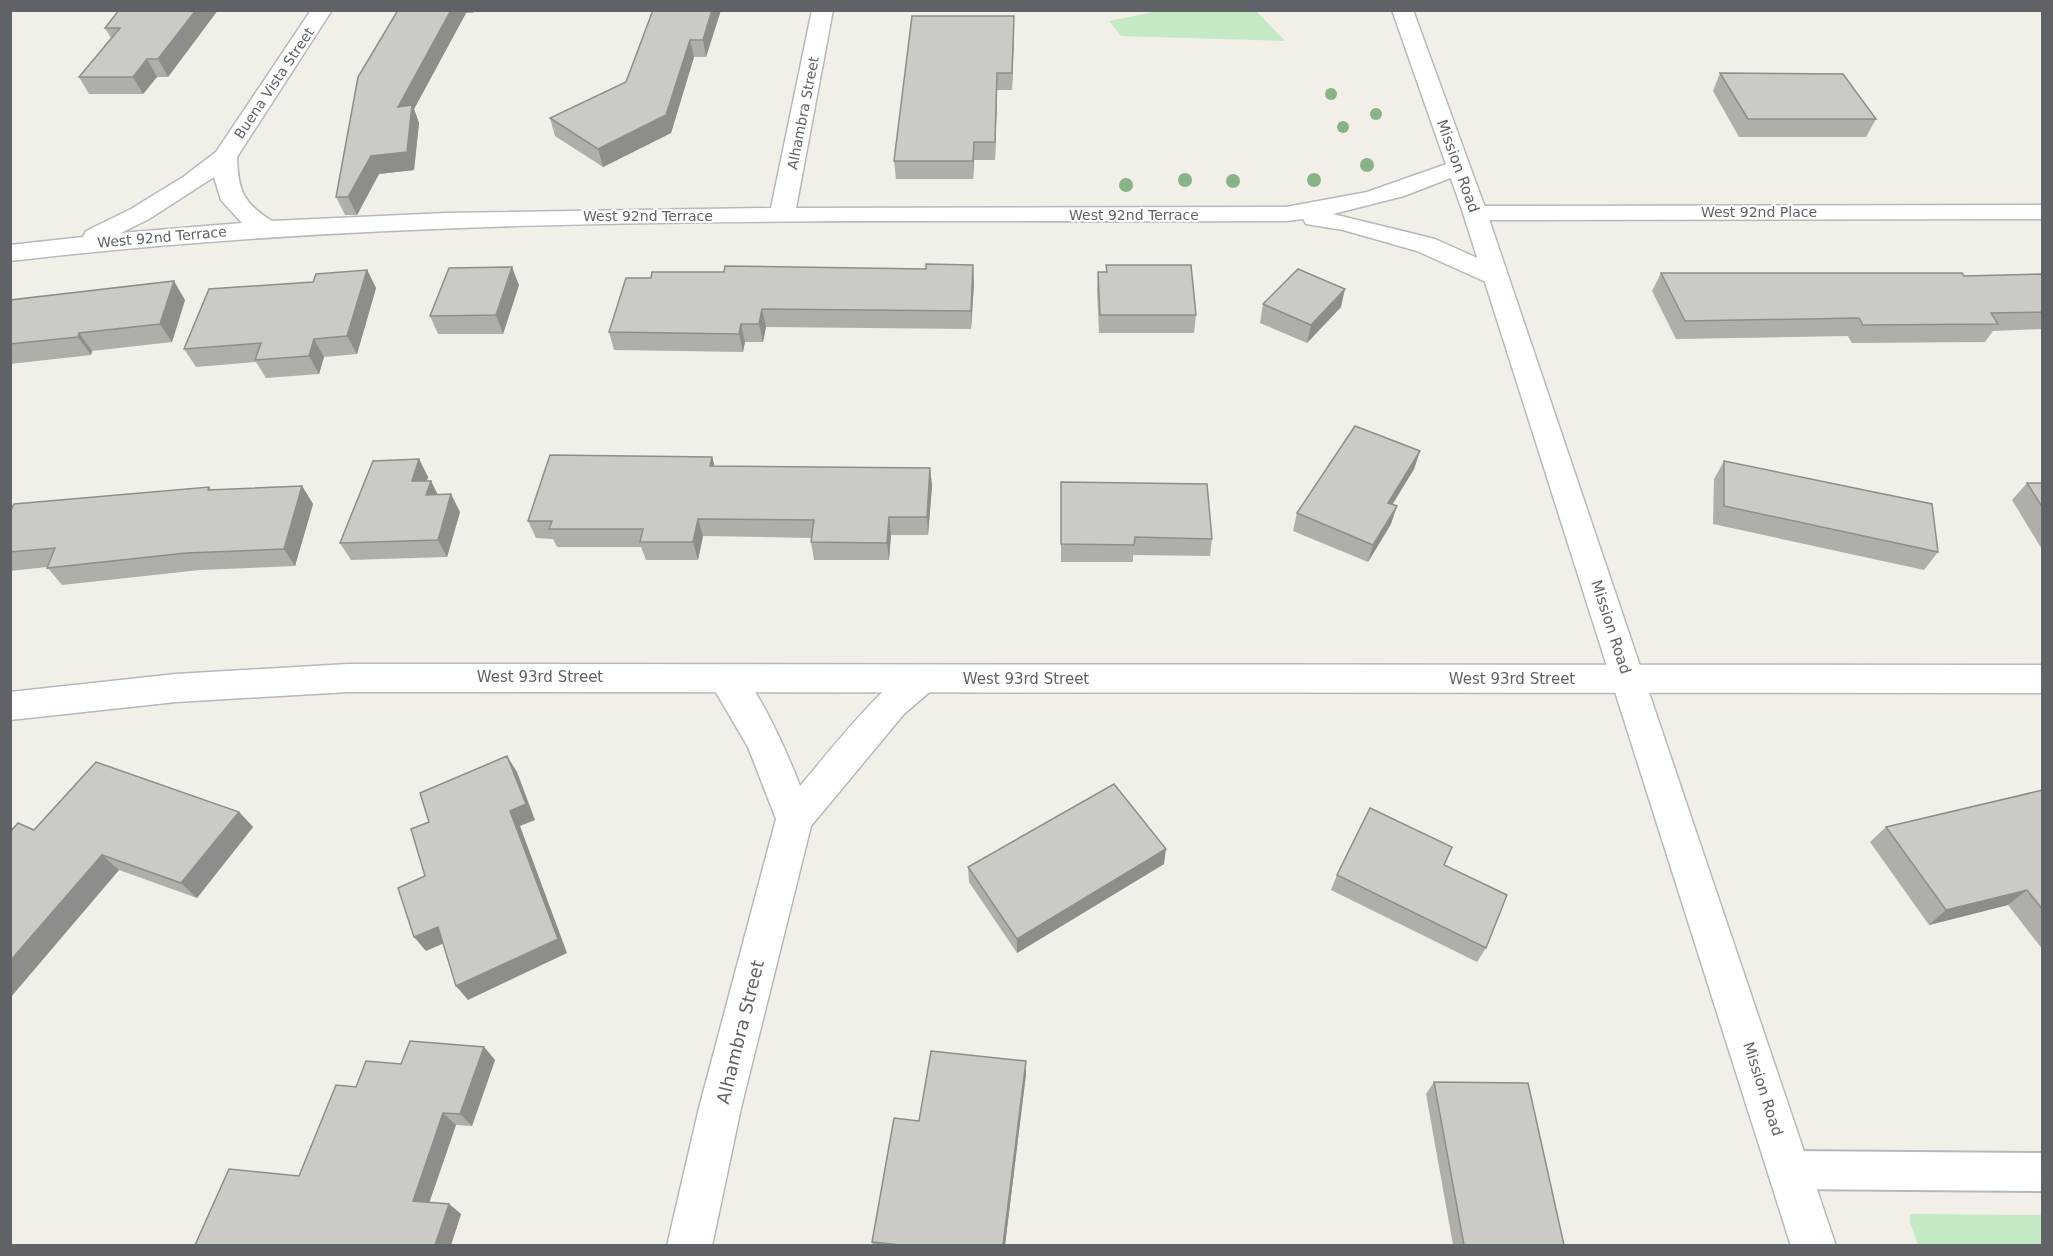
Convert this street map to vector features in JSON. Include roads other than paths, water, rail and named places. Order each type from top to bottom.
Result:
[{"type":"street","name":"Buena Vista Street","points":[[77,245],[140,214],[192,182],[225,157],[322,10]]},
{"type":"street","name":"Alhambra Street","points":[[782,215],[823,10]]},
{"type":"street","name":"Mission Road","points":[[1402,10],[1474,213],[1814,1245]]},
{"type":"street","points":[[225,157],[225,177],[232,201],[239,210],[266,228]]},
{"type":"street","name":"West 92nd Terrace","points":[[10,253],[266,228],[535,217],[1286,214],[1341,207],[1419,185],[1458,167]]},
{"type":"street","name":"West 92nd Place","points":[[1474,213],[2043,212]]},
{"type":"street","name":"West 92nd Terrace","points":[[1286,214],[1345,223],[1410,240],[1495,276]]},
{"type":"street","name":"West 93rd Street","points":[[11,706],[176,688],[348,678],[2043,678]]},
{"type":"street","points":[[725,678],[762,735],[777,769],[794,819]]},
{"type":"street","name":"Alhambra Street","points":[[689,1245],[720,1108],[794,819],[892,704],[921,679]]},
{"type":"lane","points":[[1789,1170],[2043,1172]]}]
